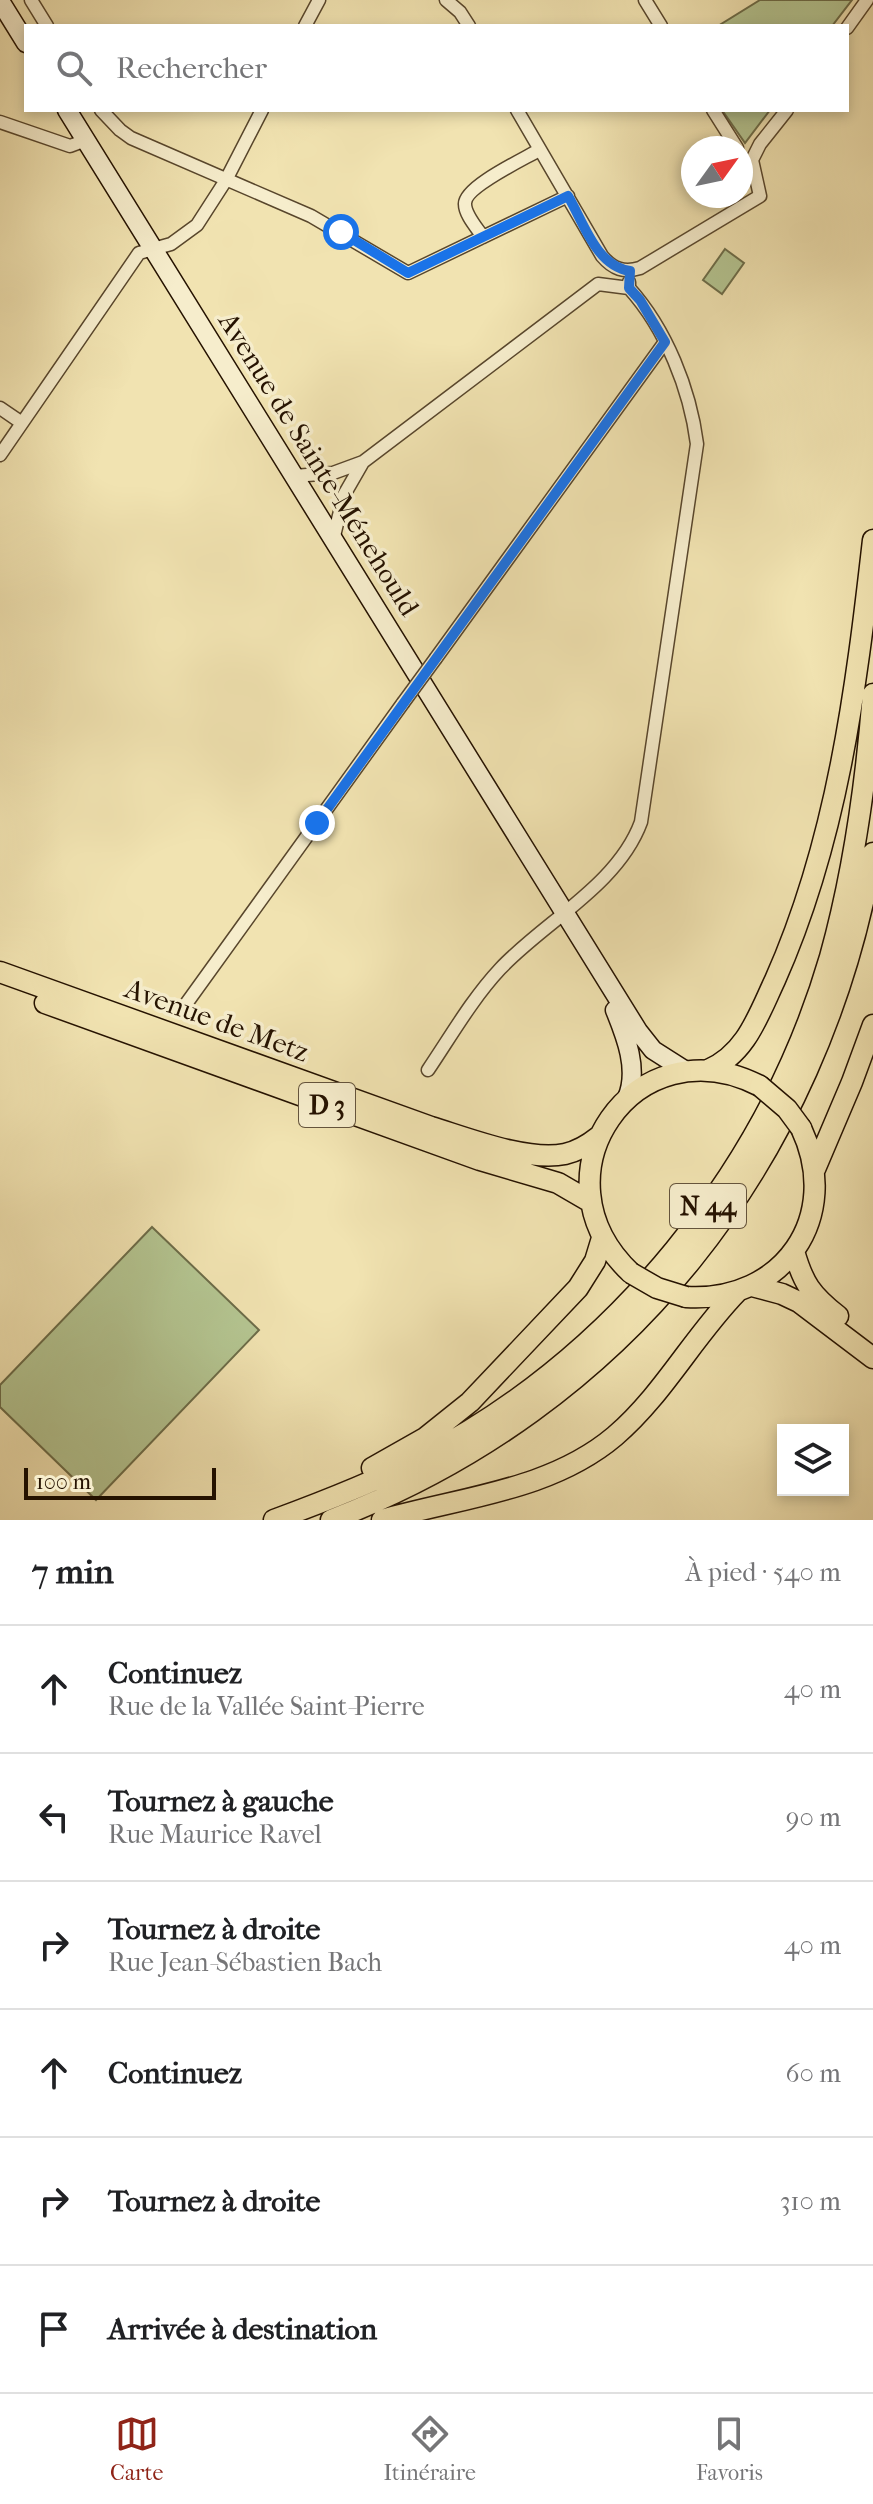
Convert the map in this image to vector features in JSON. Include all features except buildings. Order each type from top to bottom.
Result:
[{"type":"main road","points":[[0,1],[24,40]]},
{"type":"main road","name":"Avenue de Sainte-Ménehould","points":[[68,112],[645,1042],[663,1058],[686,1071]]},
{"type":"main road","points":[[708,1070],[738,1051],[758,1017],[791,940],[829,825],[859,664],[873,540]]},
{"type":"main road","name":"N 44","points":[[271,1520],[321,1503],[420,1458],[524,1393],[615,1315],[651,1278],[713,1199],[772,1099],[797,1047],[829,960],[859,825],[873,694]]},
{"type":"main road","name":"N 44","points":[[331,1520],[442,1468],[528,1415],[621,1338],[691,1263],[759,1166],[811,1065],[842,984],[873,853]]},
{"type":"main road","name":"Avenue de Sainte-Ménehould","points":[[600,970],[629,1053],[632,1077],[627,1098]]},
{"type":"main road","name":"Avenue de Metz","points":[[0,972],[148,1033]]},
{"type":"main road","name":"Avenue de Metz","points":[[0,987],[492,1146],[562,1155],[598,1137]]},
{"type":"main road","points":[[815,1169],[801,1128],[787,1109],[760,1086],[736,1076],[708,1070],[686,1071],[660,1078],[627,1098],[615,1110],[598,1137],[589,1168],[589,1201],[610,1251],[631,1273],[657,1288],[686,1297],[720,1296],[745,1289],[775,1271],[794,1251],[812,1212],[815,1169],[873,1025]]},
{"type":"main road","name":"Avenue de Metz","points":[[179,1044],[480,1160],[558,1183],[589,1201]]},
{"type":"main road","points":[[271,1520],[375,1467],[449,1420],[578,1288],[595,1261],[602,1238]]},
{"type":"main road","points":[[794,1251],[801,1276],[810,1291],[873,1342]]},
{"type":"main road","points":[[745,1289],[782,1294],[799,1302],[873,1358]]},
{"type":"main road","points":[[382,1520],[542,1479],[588,1456],[616,1435],[651,1398],[745,1289]]},
{"type":"street","points":[[31,0],[46,24]]},
{"type":"street","points":[[306,24],[319,0]]},
{"type":"street","points":[[446,0],[468,24]]},
{"type":"street","points":[[645,0],[660,24]]},
{"type":"street","points":[[849,25],[867,0]]},
{"type":"street","points":[[103,112],[131,138],[311,216],[408,273],[568,196]]},
{"type":"street","points":[[0,455],[139,253],[171,244],[197,225],[226,180],[261,112]]},
{"type":"street","points":[[518,112],[602,256],[616,269],[630,271],[640,268],[740,208]]},
{"type":"street","points":[[714,112],[729,136]]},
{"type":"street","points":[[753,150],[785,112]]},
{"type":"street","points":[[0,122],[70,146],[86,140]]},
{"type":"street","points":[[483,237],[467,212],[464,202],[468,195],[479,185],[539,150]]},
{"type":"street","points":[[753,176],[760,196],[753,200]]},
{"type":"street","points":[[629,288],[630,271]]},
{"type":"street","points":[[294,476],[333,473],[363,462],[598,284],[629,288],[640,300],[665,342],[694,418],[697,444],[645,802],[636,836],[624,853],[565,912],[501,968],[459,1022],[428,1070]]},
{"type":"street","points":[[186,1004],[665,342]]},
{"type":"street","points":[[0,408],[22,423]]},
{"type":"street","points":[[333,540],[344,495],[363,462]]},
{"type":"green space","points":[[760,0],[852,0],[834,24],[721,24]]},
{"type":"green space","points":[[723,112],[768,112],[750,136],[740,136]]},
{"type":"green space","points":[[725,249],[744,263],[722,294],[703,280]]},
{"type":"green space","points":[[152,1227],[259,1330],[96,1500],[0,1407],[0,1385]]},
{"type":"route","points":[[317,823],[665,342],[640,300],[629,288],[630,271],[616,269],[602,256],[568,196],[408,273],[341,232]]}]
